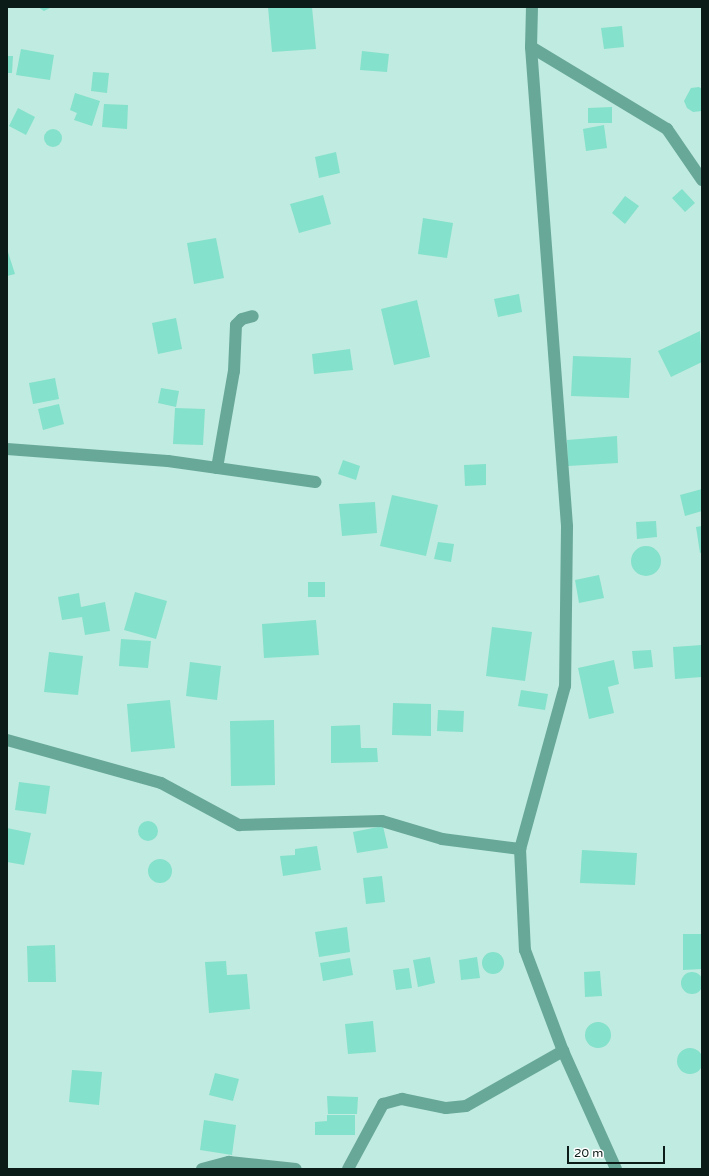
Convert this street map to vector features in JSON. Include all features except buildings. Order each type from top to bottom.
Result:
[{"type":"street","points":[[532,7],[531,47],[567,528],[565,686],[520,849],[525,950],[563,1051],[616,1169]]},
{"type":"street","points":[[531,47],[667,129],[702,180]]},
{"type":"street","points":[[217,468],[234,371],[236,325],[242,319],[253,316]]},
{"type":"street","points":[[7,449],[168,461],[316,482]]},
{"type":"street","points":[[7,740],[161,784],[239,825],[382,821],[442,839],[520,849]]},
{"type":"street","points":[[348,1169],[383,1104],[402,1099],[446,1108],[466,1106],[563,1051]]},
{"type":"street","points":[[202,1169],[229,1162],[296,1169]]}]
